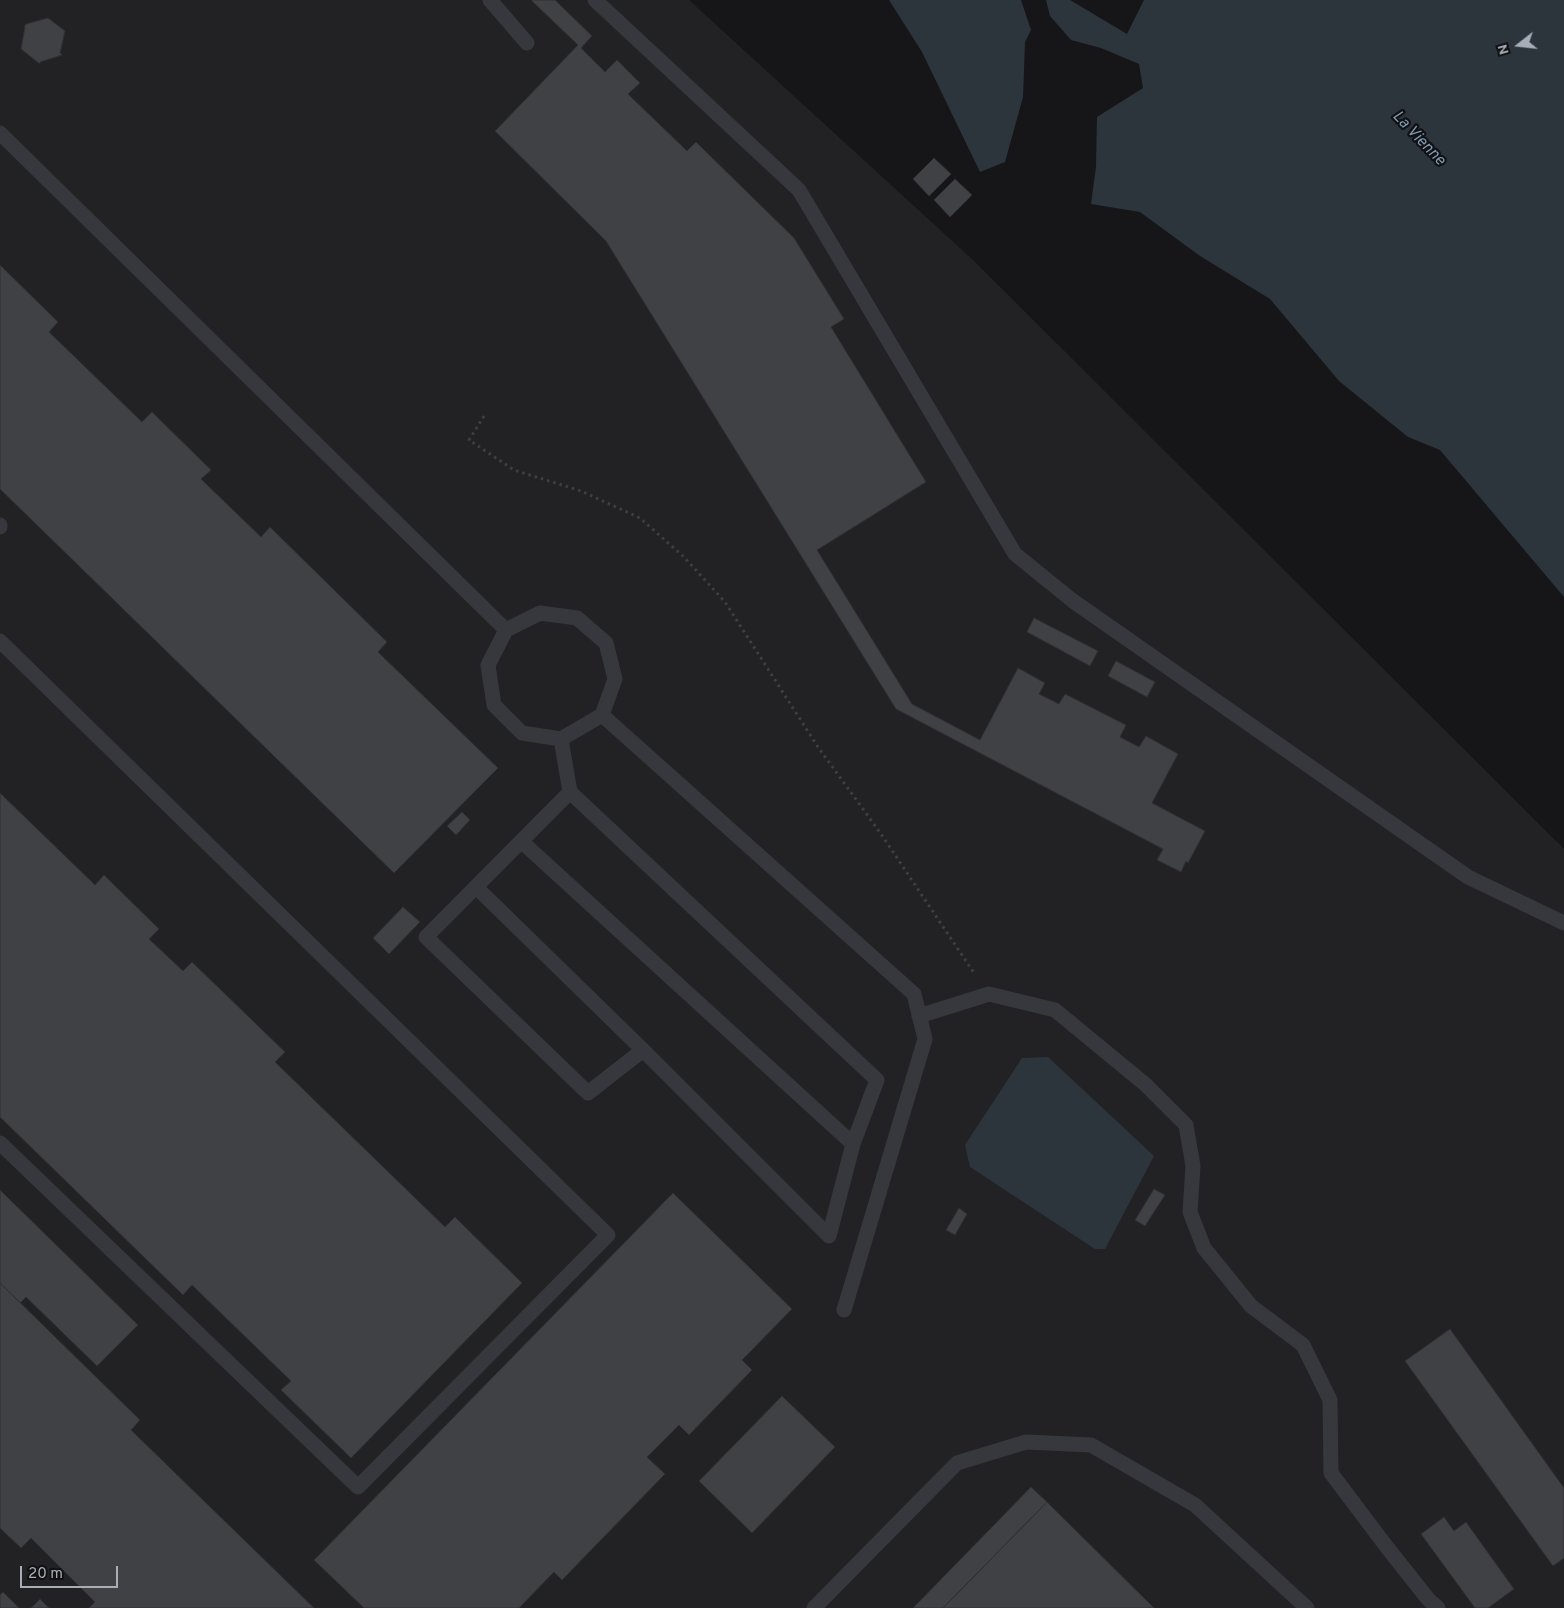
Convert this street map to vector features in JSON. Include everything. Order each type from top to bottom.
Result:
[{"type":"lane","points":[[490,0],[527,43]]},
{"type":"lane","points":[[595,0],[799,190],[1015,554],[1073,601],[1468,877],[1564,923]]},
{"type":"lane","points":[[0,133],[506,630]]},
{"type":"lane","points":[[540,613],[577,618],[606,643],[615,679],[602,715],[561,739],[522,733],[494,705],[488,665],[506,630],[540,613]]},
{"type":"lane","points":[[0,641],[608,1235],[358,1487],[0,1143]]},
{"type":"lane","points":[[602,715],[914,994],[925,1039],[844,1310]]},
{"type":"lane","points":[[476,887],[829,1236],[853,1144],[877,1080],[570,792],[561,739]]},
{"type":"lane","points":[[570,792],[426,937],[588,1093],[643,1050]]},
{"type":"lane","points":[[521,841],[853,1144]]},
{"type":"lane","points":[[919,1016],[989,994],[1055,1010],[1146,1084],[1186,1125],[1194,1166],[1190,1212],[1204,1248],[1251,1306],[1303,1345],[1330,1400],[1332,1472],[1392,1554],[1428,1599],[1438,1608]]},
{"type":"lane","points":[[814,1608],[957,1463],[1026,1442],[1091,1446],[1195,1506],[1307,1608]]},
{"type":"path","points":[[484,416],[469,440],[514,470],[581,490],[640,518],[684,557],[725,602],[818,746],[989,994]]},
{"type":"shaded area","points":[[0,0],[689,0],[973,260],[1564,849],[1564,1608],[0,1608]]},
{"type":"water","points":[[889,0],[1021,0],[1031,30],[1025,42],[1023,97],[1005,162],[980,172],[922,52]]},
{"type":"water","name":"La Vienne","points":[[1046,0],[1070,0],[1127,34],[1144,0],[1564,0],[1564,597],[1440,450],[1408,437],[1339,381],[1270,299],[1200,256],[1140,212],[1091,204],[1096,167],[1097,117],[1143,88],[1139,64],[1101,48],[1071,40],[1050,16]]},
{"type":"water","points":[[1048,1057],[1154,1156],[1105,1249],[1095,1249],[970,1167],[965,1145],[1022,1058]]},
{"type":"building","points":[[531,0],[555,0],[592,36],[581,48],[605,72],[617,60],[640,83],[628,94],[687,151],[696,142],[794,238],[844,319],[831,327],[926,482],[817,550],[912,704],[980,740],[1018,668],[1045,683],[1039,694],[1059,704],[1065,694],[1126,725],[1120,737],[1139,747],[1146,736],[1178,754],[1152,803],[1205,831],[1181,872],[1157,860],[1163,849],[896,709],[606,241],[495,131],[578,45]]},
{"type":"building","points":[[48,18],[65,31],[60,53],[62,55],[40,62],[40,64],[21,49],[24,27],[26,24]]},
{"type":"building","points":[[934,158],[951,174],[929,196],[913,179]]},
{"type":"building","points":[[955,179],[972,195],[950,217],[934,200]]},
{"type":"building","points":[[0,265],[58,322],[49,332],[142,422],[152,412],[211,470],[201,479],[261,537],[270,527],[387,642],[378,652],[498,768],[394,873],[0,489]]},
{"type":"building","points":[[1034,618],[1098,651],[1090,666],[1027,632]]},
{"type":"building","points":[[1116,661],[1155,682],[1147,697],[1108,676]]},
{"type":"building","points":[[0,793],[95,885],[104,875],[159,929],[149,939],[183,971],[192,962],[285,1052],[275,1062],[445,1227],[455,1217],[522,1283],[351,1458],[281,1390],[291,1381],[192,1285],[183,1295],[0,1117]]},
{"type":"building","points":[[462,812],[470,820],[456,835],[447,826]]},
{"type":"building","points":[[403,907],[420,922],[389,954],[373,938]]},
{"type":"building","points":[[1154,1189],[1165,1195],[1145,1226],[1135,1220]]},
{"type":"building","points":[[0,1190],[138,1325],[97,1366],[26,1297],[20,1303],[0,1283]]},
{"type":"building","points":[[673,1193],[792,1309],[742,1360],[752,1370],[689,1435],[679,1425],[647,1457],[665,1474],[562,1580],[554,1572],[519,1608],[364,1608],[314,1560]]},
{"type":"building","points":[[959,1208],[967,1214],[955,1235],[946,1230]]},
{"type":"building","points":[[0,1283],[140,1420],[131,1430],[314,1608],[89,1608],[95,1602],[31,1538],[21,1548],[0,1528]]},
{"type":"building","points":[[1450,1329],[1564,1488],[1564,1558],[1553,1566],[1405,1361]]},
{"type":"building","points":[[782,1396],[835,1447],[752,1533],[699,1481]]},
{"type":"building","points":[[1031,1487],[1047,1502],[943,1608],[913,1608]]},
{"type":"building","points":[[1047,1502],[1154,1608],[943,1608]]},
{"type":"building","points":[[1444,1517],[1454,1531],[1466,1522],[1514,1589],[1488,1608],[1475,1608],[1421,1534]]},
{"type":"building","points":[[3,1592],[19,1608],[0,1608],[0,1595]]},
{"type":"building","points":[[40,1599],[49,1608],[31,1608]]}]
